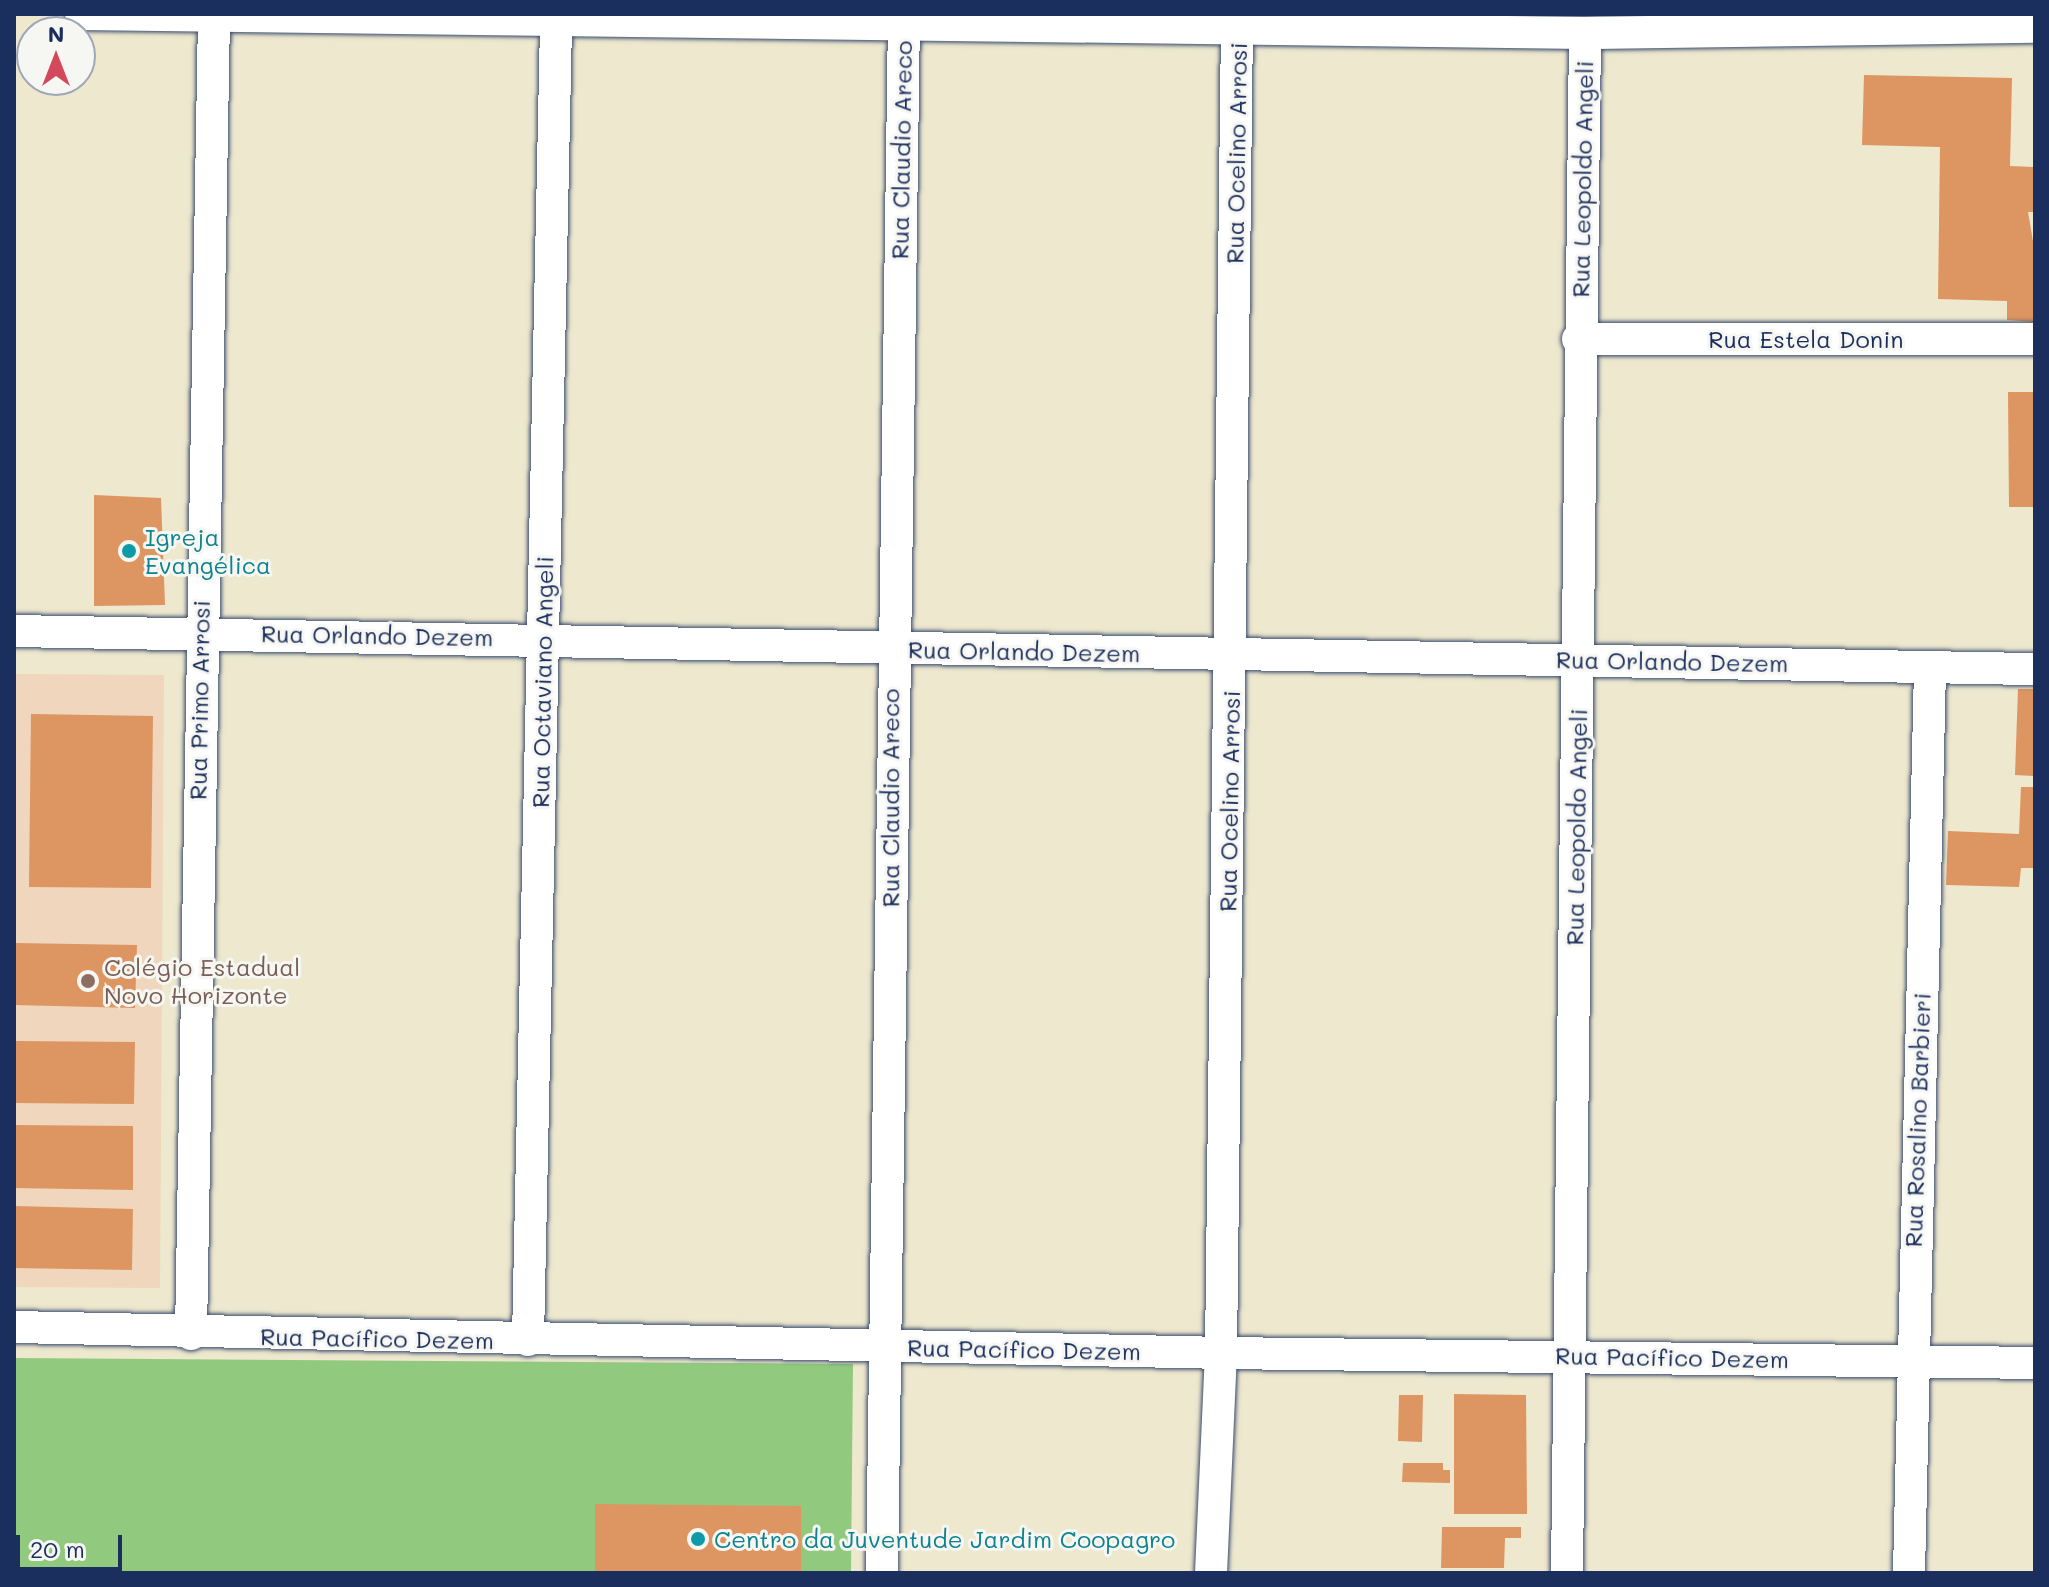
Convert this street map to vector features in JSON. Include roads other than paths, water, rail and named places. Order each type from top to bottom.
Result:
[{"type":"street","points":[[81,14],[556,23],[777,17],[1237,29],[1585,33],[2035,27]]},
{"type":"street","name":"Rua Primo Arrosi","points":[[191,1334],[199,633],[214,18]]},
{"type":"street","name":"Rua Claudio Areco","points":[[882,1573],[891,649],[904,22]]},
{"type":"street","name":"Rua Octaviano Angeli","points":[[528,1340],[556,23]]},
{"type":"street","name":"Rua Ocelino Arrosi","points":[[1211,1573],[1221,1353],[1237,29]]},
{"type":"street","name":"Rua Leopoldo Angeli","points":[[1567,1573],[1578,339],[1585,33]]},
{"type":"street","name":"Rua Estela Donin","points":[[1578,339],[2035,339]]},
{"type":"street","name":"Rua Orlando Dezem","points":[[14,631],[542,637],[891,649],[1577,658],[2035,669]]},
{"type":"street","name":"Rua Rosalino Barbieri","points":[[1909,1573],[1911,1362],[1930,667]]},
{"type":"street","name":"Rua Pacífico Dezem","points":[[14,1327],[191,1334],[1221,1353],[1571,1354],[2035,1363]]},
{"type":"place","name":"Igreja Evangélica","points":[[129,551]]},
{"type":"place","name":"Colégio Estadual Novo Horizonte","points":[[88,981]]},
{"type":"place","name":"Centro da Juventude Jardim Coopagro","points":[[698,1539]]}]
